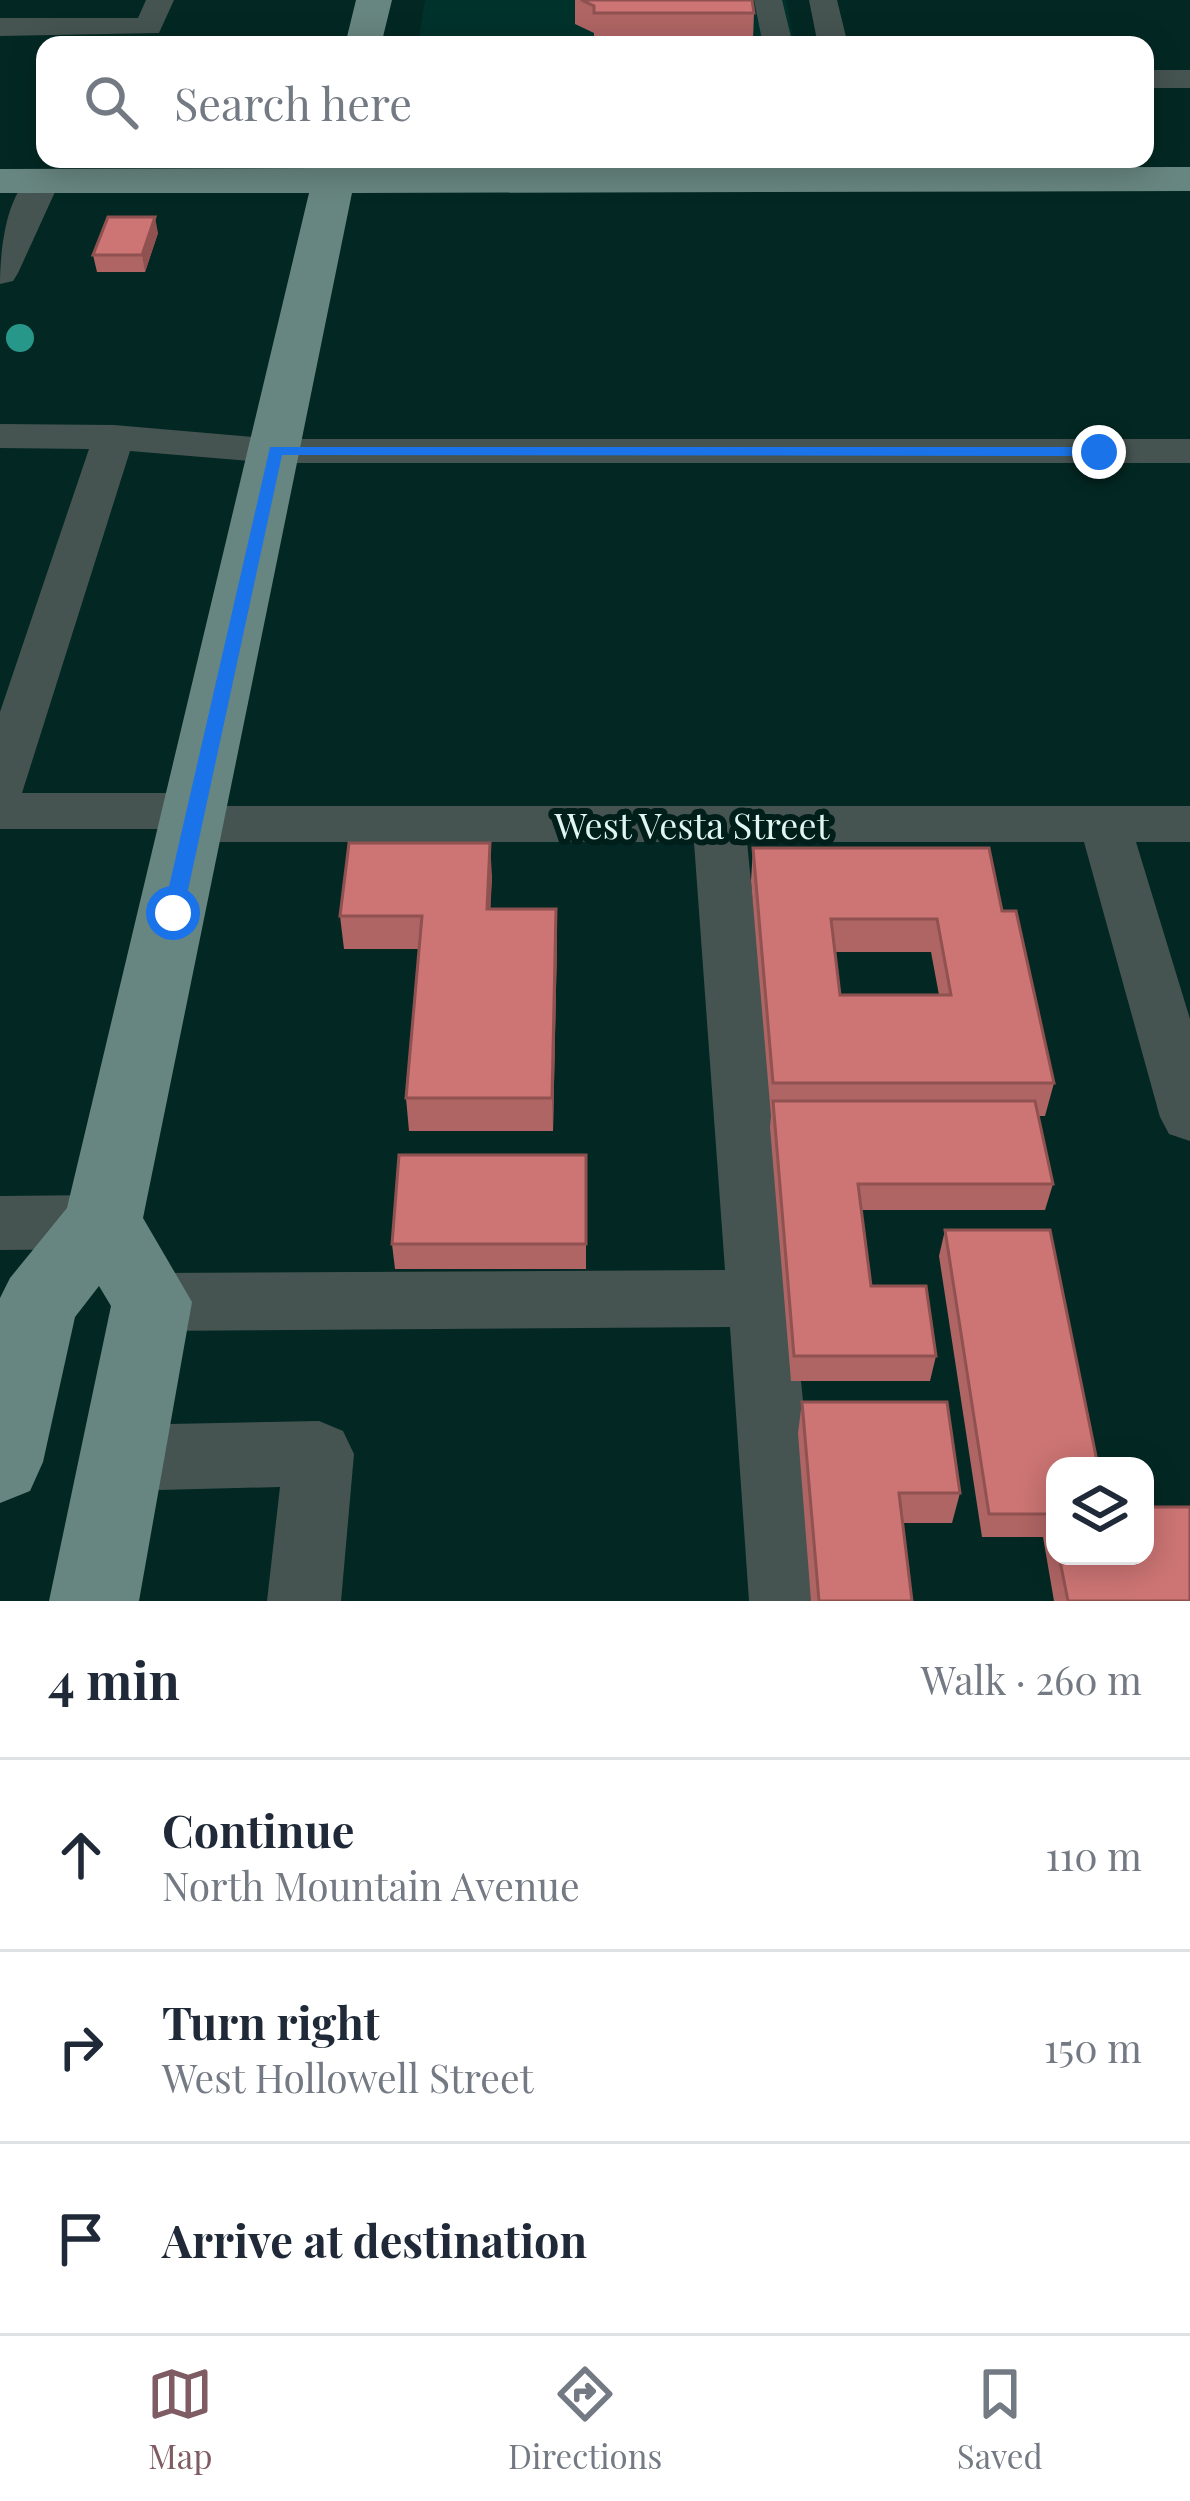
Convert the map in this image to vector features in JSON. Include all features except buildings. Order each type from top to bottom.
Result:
[{"type":"main road","points":[[365,36],[374,0]]},
{"type":"main road","points":[[0,182],[335,170],[862,169],[1190,179]]},
{"type":"main road","points":[[2,1441],[38,1303],[103,1222],[335,170]]},
{"type":"main road","points":[[94,1601],[152,1302],[103,1222]]},
{"type":"street","points":[[768,0],[776,36]]},
{"type":"street","points":[[823,0],[831,36]]},
{"type":"street","points":[[0,27],[154,13]]},
{"type":"street","points":[[1154,80],[1190,79]]},
{"type":"street","points":[[0,273],[43,181]]},
{"type":"street","points":[[0,436],[114,437],[275,451],[1190,452]]},
{"type":"street","points":[[0,787],[114,437]]},
{"type":"street","name":"West Vesta Street","points":[[0,811],[719,824],[1190,824]]},
{"type":"street","points":[[719,824],[786,1601]]},
{"type":"street","points":[[1105,824],[1186,1093]]},
{"type":"street","points":[[0,1223],[103,1222]]},
{"type":"street","points":[[152,1302],[760,1298]]},
{"type":"street","points":[[120,1458],[319,1454],[304,1601]]},
{"type":"shaded area","points":[[425,0],[786,0],[793,36],[419,36]]},
{"type":"route","points":[[173,913],[275,451],[1099,452]]}]
